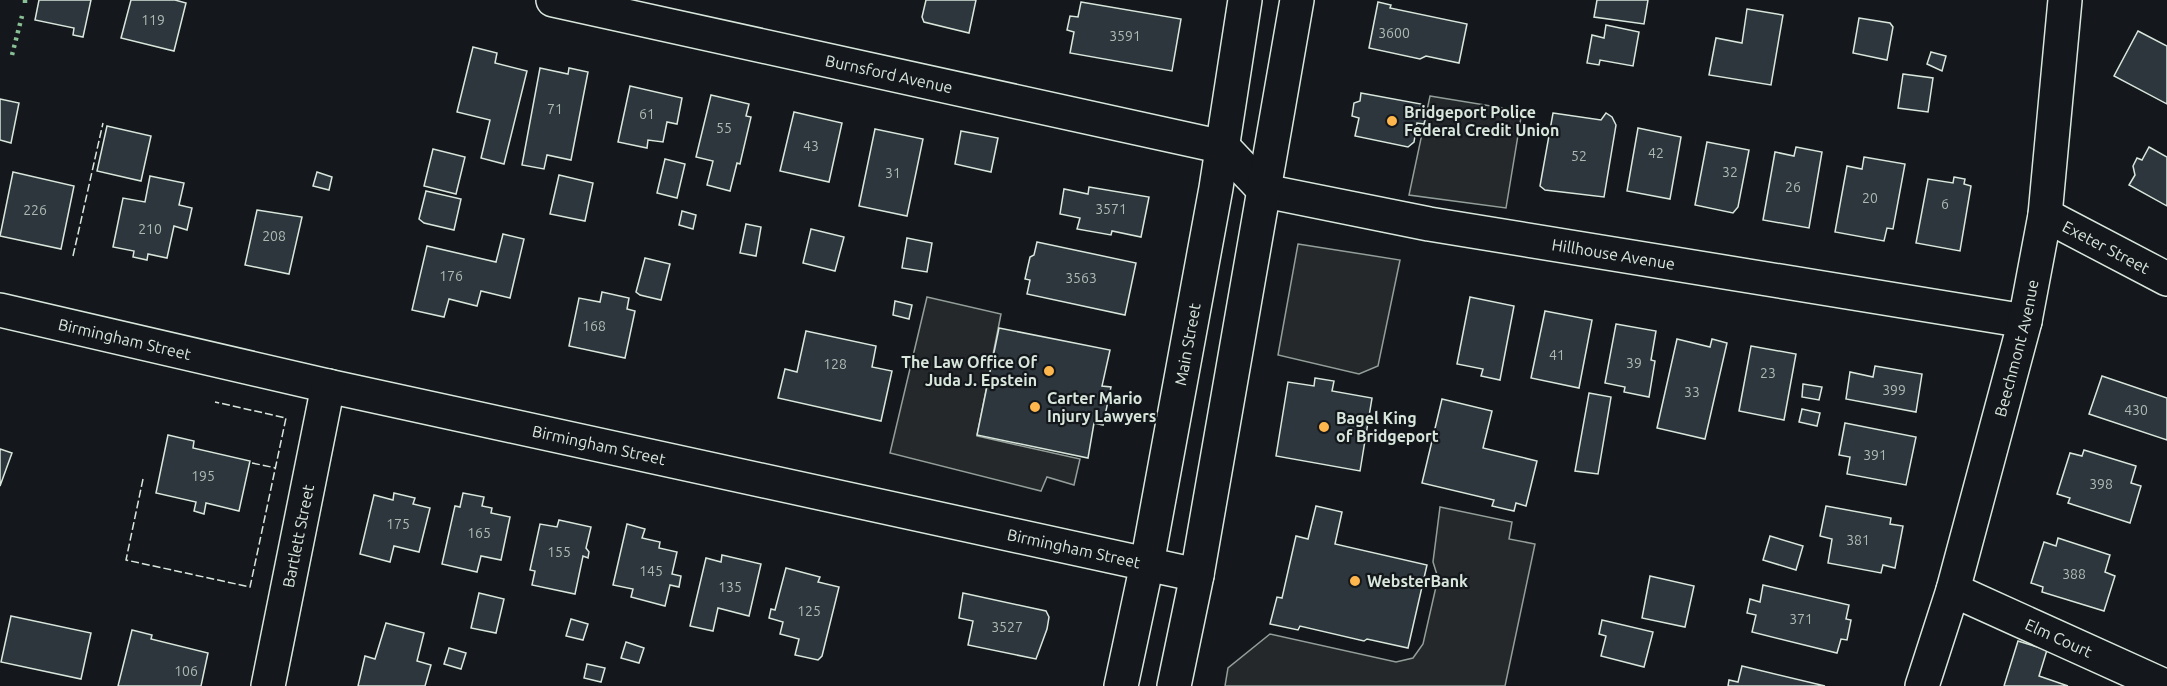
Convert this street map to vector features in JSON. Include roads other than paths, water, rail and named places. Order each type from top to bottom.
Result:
[{"type":"street","name":"Burnsford Avenue","points":[[554,0],[1222,147]]},
{"type":"street","name":"Main Street","points":[[1121,686],[1147,564],[1222,147],[1245,0]]},
{"type":"street","points":[[1174,686],[1197,575],[1297,0]]},
{"type":"street","name":"Beechmont Avenue","points":[[1922,686],[1953,590],[2025,321],[2045,215],[2066,0]]},
{"type":"street","points":[[1222,147],[1265,191]]},
{"type":"street","name":"Hillhouse Avenue","points":[[1265,191],[1429,224],[2025,321]]},
{"type":"street","name":"Exeter Street","points":[[2045,215],[2167,279]]},
{"type":"street","name":"Birmingham Street","points":[[0,310],[328,386],[1197,575]]},
{"type":"street","name":"Bartlett Street","points":[[268,686],[328,386]]},
{"type":"street","name":"Elm Court","points":[[1953,590],[2164,686]]},
{"type":"place","name":"Bridgeport Police Federal Credit Union","points":[[1392,121]]},
{"type":"place","name":"The Law Office Of Juda J. Epstein","points":[[1049,371]]},
{"type":"place","name":"Carter Mario Injury Lawyers","points":[[1035,407]]},
{"type":"place","name":"Bagel King of Bridgeport","points":[[1324,427]]},
{"type":"place","name":"WebsterBank","points":[[1355,581]]}]
